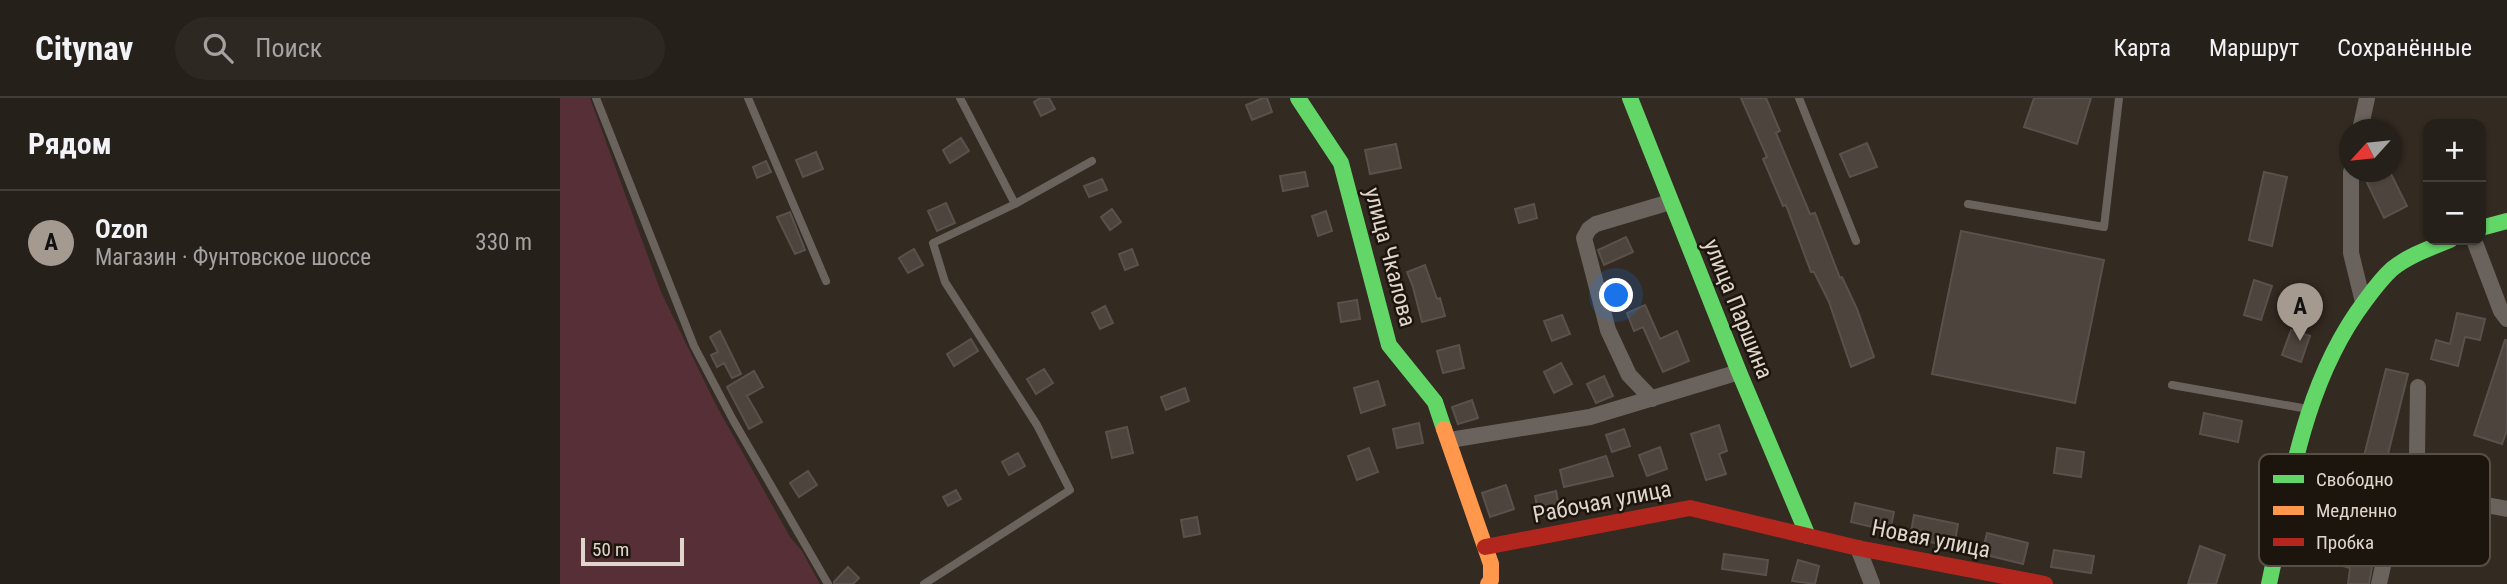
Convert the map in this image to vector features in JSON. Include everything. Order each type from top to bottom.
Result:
[{"type":"street","name":"улица Чкалова","points":[[1298,98],[1341,163],[1390,345],[1436,402],[1491,564],[1488,584]]},
{"type":"street","name":"улица Паршина","points":[[1630,98],[1739,372],[1808,536]]},
{"type":"street","points":[[2362,119],[2367,98]]},
{"type":"street","points":[[2351,182],[2351,253],[2363,302]]},
{"type":"street","points":[[1652,399],[1629,375],[1608,330],[1584,238],[1596,224],[1670,202]]},
{"type":"street","points":[[2486,227],[2507,221]]},
{"type":"street","points":[[2298,454],[2311,410],[2337,343],[2363,302],[2392,269],[2440,245]]},
{"type":"street","points":[[2476,245],[2501,311],[2507,319]]},
{"type":"street","points":[[1450,440],[1590,417],[1739,372]]},
{"type":"street","points":[[2417,454],[2418,387]]},
{"type":"street","name":"Рабочая улица","points":[[1485,547],[1690,508],[1808,536]]},
{"type":"street","name":"Новая улица","points":[[1808,536],[2045,584]]},
{"type":"street","points":[[1858,548],[1872,584]]},
{"type":"street","points":[[2269,584],[2273,566]]},
{"type":"street","points":[[2379,584],[2383,566]]},
{"type":"lane","points":[[596,98],[694,346],[739,431],[828,584]]},
{"type":"lane","points":[[748,98],[826,281]]},
{"type":"lane","points":[[960,98],[1015,204]]},
{"type":"lane","points":[[1799,98],[1856,242]]},
{"type":"lane","points":[[1968,204],[2104,227],[2119,98]]},
{"type":"lane","points":[[923,584],[1070,490],[1037,425],[945,282],[933,243],[1015,204],[1092,161]]},
{"type":"lane","points":[[2172,385],[2311,410]]},
{"type":"shaded area","points":[[560,98],[590,98],[661,292],[716,405],[790,537],[802,551],[820,584],[560,584]]},
{"type":"building","points":[[1040,98],[1049,98],[1055,109],[1041,116],[1034,102]]},
{"type":"building","points":[[1267,98],[1272,112],[1252,120],[1246,105]]},
{"type":"building","points":[[1741,98],[1766,98],[1780,131],[1776,133],[1810,214],[1815,213],[1840,278],[1842,277],[1857,309],[1874,357],[1851,367],[1829,302],[1814,272],[1811,272],[1786,205],[1783,206],[1763,159],[1767,157]]},
{"type":"building","points":[[2034,98],[2091,98],[2077,144],[2024,127]]},
{"type":"building","points":[[961,138],[969,151],[950,163],[943,150]]},
{"type":"building","points":[[1867,143],[1877,167],[1850,177],[1840,154]]},
{"type":"building","points":[[1396,144],[1401,168],[1370,174],[1365,150]]},
{"type":"building","points":[[816,152],[823,169],[803,177],[796,160]]},
{"type":"building","points":[[766,161],[771,172],[757,178],[753,167]]},
{"type":"building","points":[[1305,172],[1308,186],[1283,191],[1280,176]]},
{"type":"building","points":[[2264,172],[2287,177],[2272,246],[2249,240]]},
{"type":"building","points":[[1102,179],[1107,190],[1089,197],[1084,186]]},
{"type":"building","points":[[2367,182],[2395,182],[2407,206],[2384,218]]},
{"type":"building","points":[[946,203],[955,223],[937,231],[928,211]]},
{"type":"building","points":[[1534,204],[1537,218],[1519,223],[1515,209]]},
{"type":"building","points":[[1112,209],[1121,222],[1110,230],[1101,217]]},
{"type":"building","points":[[1326,211],[1332,231],[1318,236],[1312,216]]},
{"type":"building","points":[[790,212],[805,250],[795,254],[777,217]]},
{"type":"building","points":[[1961,231],[2104,260],[2075,403],[1932,374]]},
{"type":"building","points":[[1626,237],[1633,252],[1604,265],[1598,250]]},
{"type":"building","points":[[914,249],[923,265],[908,273],[899,258]]},
{"type":"building","points":[[1132,249],[1138,265],[1125,270],[1119,254]]},
{"type":"building","points":[[1425,265],[1445,316],[1422,322],[1407,272]]},
{"type":"building","points":[[2254,280],[2272,286],[2261,320],[2244,315]]},
{"type":"building","points":[[1357,300],[1360,319],[1341,322],[1338,303]]},
{"type":"building","points":[[1645,305],[1660,339],[1677,331],[1689,361],[1663,372],[1643,327],[1634,331],[1627,313]]},
{"type":"building","points":[[1105,306],[1113,323],[1100,329],[1092,313]]},
{"type":"building","points":[[2457,313],[2485,319],[2480,340],[2465,337],[2458,366],[2431,359],[2436,340],[2450,344]]},
{"type":"building","points":[[1562,315],[1570,334],[1552,341],[1544,321]]},
{"type":"building","points":[[2291,330],[2310,336],[2301,362],[2282,355]]},
{"type":"building","points":[[720,331],[741,374],[732,378],[724,363],[717,367],[711,355],[718,352],[710,337]]},
{"type":"building","points":[[971,339],[978,351],[954,366],[947,354]]},
{"type":"building","points":[[2505,340],[2507,430],[2502,444],[2474,435]]},
{"type":"building","points":[[1459,345],[1464,368],[1443,373],[1437,351]]},
{"type":"building","points":[[1561,363],[1572,384],[1554,393],[1544,372]]},
{"type":"building","points":[[1044,369],[1053,383],[1036,394],[1027,379]]},
{"type":"building","points":[[2386,369],[2408,374],[2388,454],[2365,454]]},
{"type":"building","points":[[754,371],[763,387],[747,396],[762,422],[749,429],[727,387]]},
{"type":"building","points":[[1604,376],[1613,396],[1596,403],[1587,384]]},
{"type":"building","points":[[1378,381],[1385,405],[1361,413],[1354,388]]},
{"type":"building","points":[[1185,388],[1189,401],[1166,410],[1161,397]]},
{"type":"building","points":[[1472,400],[1478,418],[1458,424],[1452,407]]},
{"type":"building","points":[[2204,413],[2242,421],[2238,442],[2200,434]]},
{"type":"building","points":[[1419,423],[1423,443],[1397,448],[1393,429]]},
{"type":"building","points":[[1719,425],[1727,451],[1719,454],[1726,474],[1706,480],[1691,434]]},
{"type":"building","points":[[1127,427],[1133,453],[1112,458],[1106,432]]},
{"type":"building","points":[[1624,429],[1630,446],[1612,452],[1606,435]]},
{"type":"building","points":[[1660,447],[1667,469],[1647,476],[1639,455]]},
{"type":"building","points":[[1369,448],[1378,472],[1357,480],[1348,456]]},
{"type":"building","points":[[2057,448],[2084,452],[2081,477],[2054,473]]},
{"type":"building","points":[[1018,453],[1025,466],[1009,475],[1002,462]]},
{"type":"building","points":[[1606,456],[1613,476],[1564,487],[1560,470]]},
{"type":"building","points":[[808,471],[817,485],[799,497],[790,483]]},
{"type":"building","points":[[1506,485],[1514,509],[1490,517],[1482,493]]},
{"type":"building","points":[[956,490],[961,499],[948,506],[943,497]]},
{"type":"building","points":[[1556,491],[1560,512],[1539,517],[1535,496]]},
{"type":"building","points":[[1855,503],[1894,512],[1890,531],[1851,522]]},
{"type":"building","points":[[1914,515],[1958,524],[1954,547],[1910,538]]},
{"type":"building","points":[[1197,517],[1200,534],[1184,537],[1181,520]]},
{"type":"building","points":[[1987,533],[2028,543],[2023,564],[1982,554]]},
{"type":"building","points":[[2200,546],[2225,555],[2216,584],[2188,584]]},
{"type":"building","points":[[2054,550],[2094,556],[2091,573],[2051,567]]},
{"type":"building","points":[[1724,554],[1768,560],[1766,575],[1722,569]]},
{"type":"building","points":[[1798,560],[1819,566],[1815,584],[1792,581]]},
{"type":"building","points":[[2343,566],[2372,567],[2369,584],[2348,584],[2350,568]]},
{"type":"building","points":[[848,567],[859,578],[853,584],[834,584],[834,582]]},
{"type":"traffic: fast","points":[[1298,98],[1341,163],[1389,345],[1435,402],[1444,429]]},
{"type":"traffic: fast","points":[[1630,98],[1739,372],[1808,536]]},
{"type":"traffic: fast","points":[[2486,227],[2507,221]]},
{"type":"traffic: fast","points":[[2297,454],[2327,366],[2344,333],[2371,293],[2399,264],[2438,245]]},
{"type":"traffic: fast","points":[[2269,584],[2273,566]]},
{"type":"traffic: slow","points":[[1444,429],[1491,564],[1491,580],[1488,584]]},
{"type":"traffic: jam","points":[[1485,547],[1690,508],[1858,548],[2045,584]]},
{"type":"place","name":"Ozon","points":[[2300,341]]}]
